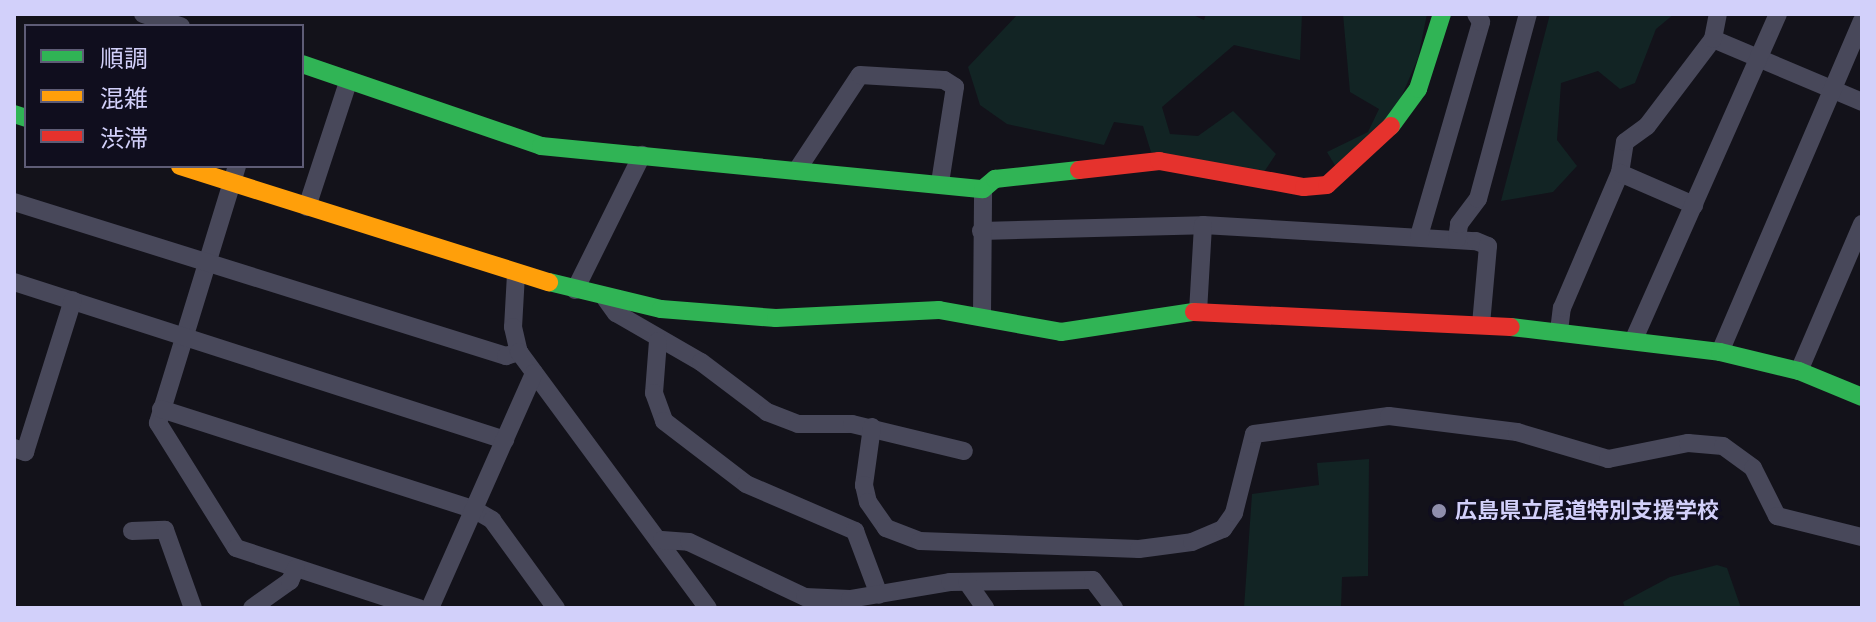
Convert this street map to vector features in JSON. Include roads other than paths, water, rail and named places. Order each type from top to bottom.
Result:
[{"type":"street","points":[[143,14],[175,24]]},
{"type":"street","points":[[982,315],[983,189],[995,179],[1159,161],[1281,187],[1327,185],[1378,144],[1413,99],[1442,14]]},
{"type":"street","points":[[1419,236],[1481,22],[1476,14]]},
{"type":"street","points":[[1457,239],[1459,224],[1478,199],[1528,14]]},
{"type":"street","points":[[1559,331],[1562,308],[1620,173],[1625,142],[1647,126],[1713,39],[1718,14]]},
{"type":"street","points":[[1634,339],[1778,14]]},
{"type":"street","points":[[1720,352],[1862,21]]},
{"type":"street","points":[[1713,39],[1862,102]]},
{"type":"street","points":[[304,65],[541,146],[799,167],[983,189]]},
{"type":"street","points":[[799,167],[860,75],[944,80],[955,87],[940,183]]},
{"type":"street","points":[[307,207],[348,82]]},
{"type":"street","points":[[575,290],[642,155]]},
{"type":"street","points":[[194,168],[234,174],[307,207],[516,274],[605,298],[763,318],[939,310],[982,315],[1061,332],[1154,312],[1559,331],[1720,352],[1799,371],[1862,397]]},
{"type":"street","points":[[1620,173],[1694,205]]},
{"type":"street","points":[[234,174],[158,423],[236,548],[419,608]]},
{"type":"street","points":[[14,202],[209,259],[506,356],[519,352]]},
{"type":"street","points":[[1799,371],[1862,224]]},
{"type":"street","points":[[981,231],[1203,225],[1457,239],[1488,246],[1481,325]]},
{"type":"street","points":[[1198,312],[1203,225]]},
{"type":"street","points":[[516,274],[513,327],[519,352],[662,540],[708,608]]},
{"type":"street","points":[[14,282],[184,334],[505,440]]},
{"type":"street","points":[[605,298],[658,341],[701,362],[746,401],[787,420],[872,427],[964,451]]},
{"type":"street","points":[[14,448],[25,452],[73,300]]},
{"type":"street","points":[[658,341],[654,393],[664,421],[746,484],[855,531],[879,595]]},
{"type":"street","points":[[430,608],[534,373]]},
{"type":"street","points":[[161,409],[475,510],[492,520],[556,608]]},
{"type":"street","points":[[872,427],[864,485],[868,502],[886,528],[920,541],[1139,549],[1192,542],[1223,529],[1234,513],[1254,434],[1389,416],[1517,432],[1608,459],[1688,443],[1723,446],[1753,468],[1777,516],[1862,537]]},
{"type":"street","points":[[132,531],[165,530],[193,608]]},
{"type":"street","points":[[662,540],[704,549],[786,593],[853,603],[879,595],[967,582],[1093,580],[1114,608]]},
{"type":"street","points":[[252,608],[290,581],[296,568]]},
{"type":"street","points":[[967,582],[985,608]]},
{"type":"place","name":"広島県立尾道特別支援学校","points":[[1439,511]]}]
